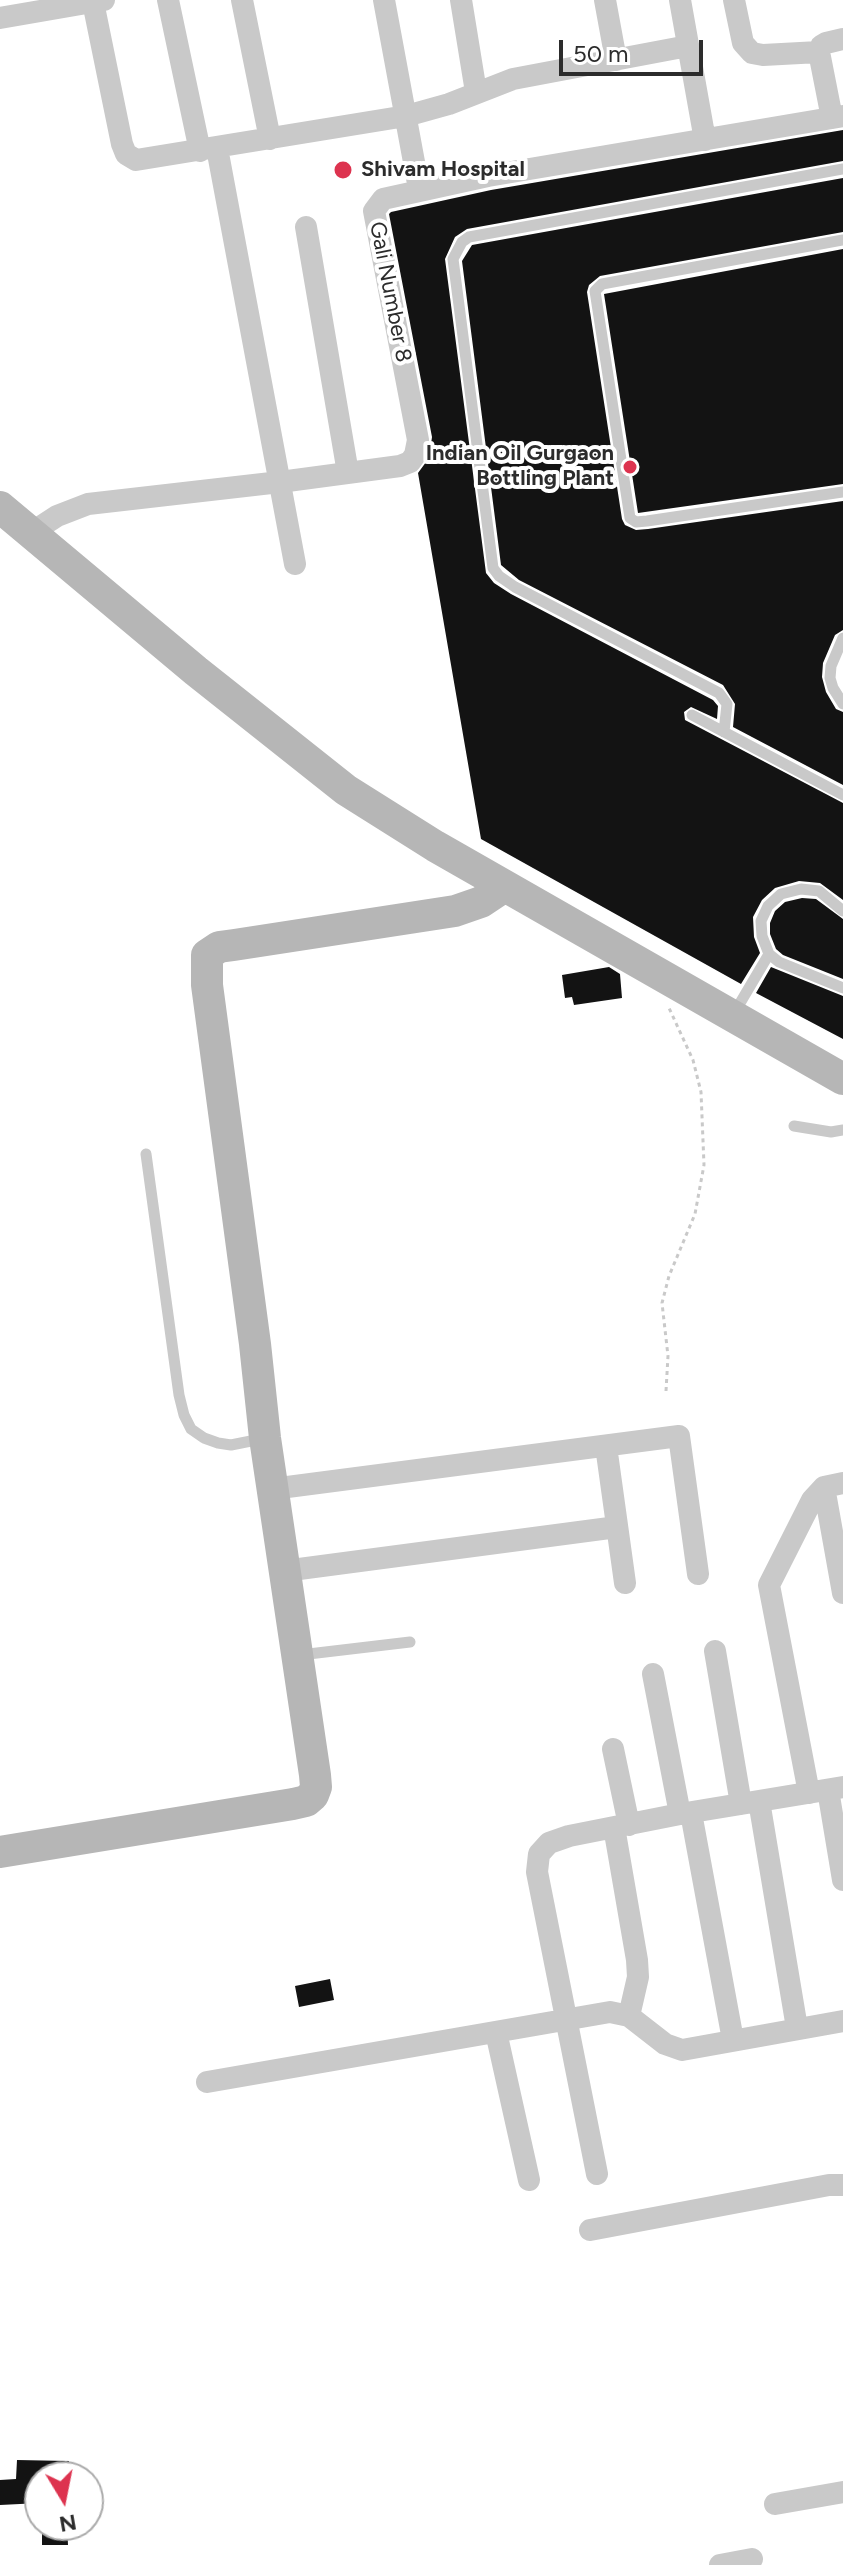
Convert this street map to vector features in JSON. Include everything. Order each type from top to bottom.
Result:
[{"type":"street","points":[[168,0],[208,150],[295,564]]},
{"type":"street","points":[[242,0],[270,139]]},
{"type":"street","points":[[384,0],[419,189]]},
{"type":"street","points":[[461,0],[476,92]]},
{"type":"street","points":[[605,0],[616,60]]},
{"type":"street","points":[[680,0],[705,140]]},
{"type":"street","points":[[734,0],[743,43],[752,53],[763,55],[828,46],[837,117]]},
{"type":"street","points":[[0,18],[99,1],[119,134],[126,154],[136,160],[406,116],[436,109],[513,79],[688,46]]},
{"type":"street","name":"Gali Number 8","points":[[31,533],[57,516],[88,504],[280,482],[400,466],[410,462],[418,448],[374,211],[383,199],[419,189],[837,117]]},
{"type":"street","points":[[306,227],[348,473]]},
{"type":"street","points":[[0,507],[336,783],[388,818],[843,1079]]},
{"type":"street","points":[[0,1852],[306,1801],[316,1787],[265,1438],[207,985],[207,955],[211,950],[234,945],[455,911],[481,902],[505,886]]},
{"type":"street","points":[[272,1489],[679,1436],[698,1574]]},
{"type":"street","points":[[606,1446],[625,1583]]},
{"type":"street","points":[[833,1485],[843,1593]]},
{"type":"street","points":[[833,1485],[806,1511],[769,1585],[827,1790],[843,1880]]},
{"type":"street","points":[[284,1571],[617,1527]]},
{"type":"street","points":[[715,1651],[797,2028]]},
{"type":"street","points":[[653,1674],[733,2040]]},
{"type":"street","points":[[613,1749],[637,1960],[638,1977],[629,2016]]},
{"type":"street","points":[[597,2174],[537,1872],[539,1854],[557,1839],[827,1790]]},
{"type":"street","points":[[207,2082],[610,2012],[629,2016],[673,2048],[682,2050],[843,2021]]},
{"type":"street","points":[[496,2032],[529,2180]]},
{"type":"street","points":[[590,2230],[829,2185],[843,2185]]},
{"type":"street","points":[[775,2504],[843,2492]]},
{"type":"street","points":[[720,2565],[752,2559]]},
{"type":"lane","points":[[724,732],[727,704],[719,693],[515,587],[493,568],[453,259],[456,250],[469,237],[843,169]]},
{"type":"lane","points":[[843,240],[602,284],[595,291],[630,518],[636,522],[647,521],[843,492]]},
{"type":"lane","points":[[843,638],[831,666],[830,678],[843,704]]},
{"type":"lane","points":[[692,715],[843,795]]},
{"type":"lane","points":[[843,911],[819,891],[801,889],[781,894],[768,906],[761,921],[762,936],[769,954],[779,962],[843,988]]},
{"type":"lane","points":[[732,1015],[769,954]]},
{"type":"lane","points":[[794,1126],[831,1132],[843,1130]]},
{"type":"lane","points":[[146,1154],[184,1415],[191,1429],[218,1443],[231,1445],[265,1438]]},
{"type":"lane","points":[[296,1656],[410,1642]]},
{"type":"path","points":[[666,1391],[668,1356],[662,1303],[669,1276],[695,1214],[704,1165],[701,1092],[693,1060],[671,1018],[668,1005],[673,993],[672,982]]},
{"type":"building","points":[[843,130],[843,161],[467,229],[455,237],[445,259],[486,573],[494,583],[511,594],[713,700],[718,706],[717,719],[691,707],[684,712],[685,720],[843,803],[843,900],[820,883],[799,881],[775,888],[762,900],[753,917],[754,937],[760,953],[741,984],[481,839],[418,473],[429,458],[432,437],[389,214],[491,190]]},
{"type":"building","points":[[843,178],[843,232],[600,276],[589,285],[587,292],[625,525],[636,530],[648,529],[843,501],[843,630],[835,635],[823,663],[822,677],[836,709],[843,712],[843,785],[733,727],[735,704],[723,685],[519,580],[501,565],[462,261],[472,245]]},
{"type":"building","points":[[843,249],[843,484],[638,513],[604,294]]},
{"type":"building","points":[[816,899],[843,919],[843,979],[783,955],[776,949],[770,934],[775,911],[785,902]]},
{"type":"building","points":[[609,967],[620,974],[622,998],[574,1005],[572,997],[565,998],[562,975]]},
{"type":"building","points":[[771,967],[843,996],[843,1039],[756,993]]},
{"type":"building","points":[[330,1979],[334,2000],[299,2007],[295,1986]]},
{"type":"building","points":[[17,2460],[69,2461],[24,2461],[24,2504],[0,2505],[0,2480],[16,2479]]},
{"type":"building","points":[[42,2541],[68,2541],[68,2545],[42,2545]]},
{"type":"place","name":"Shivam Hospital","points":[[343,170]]},
{"type":"place","name":"Indian Oil Gurgaon Bottling Plant","points":[[630,467]]}]
